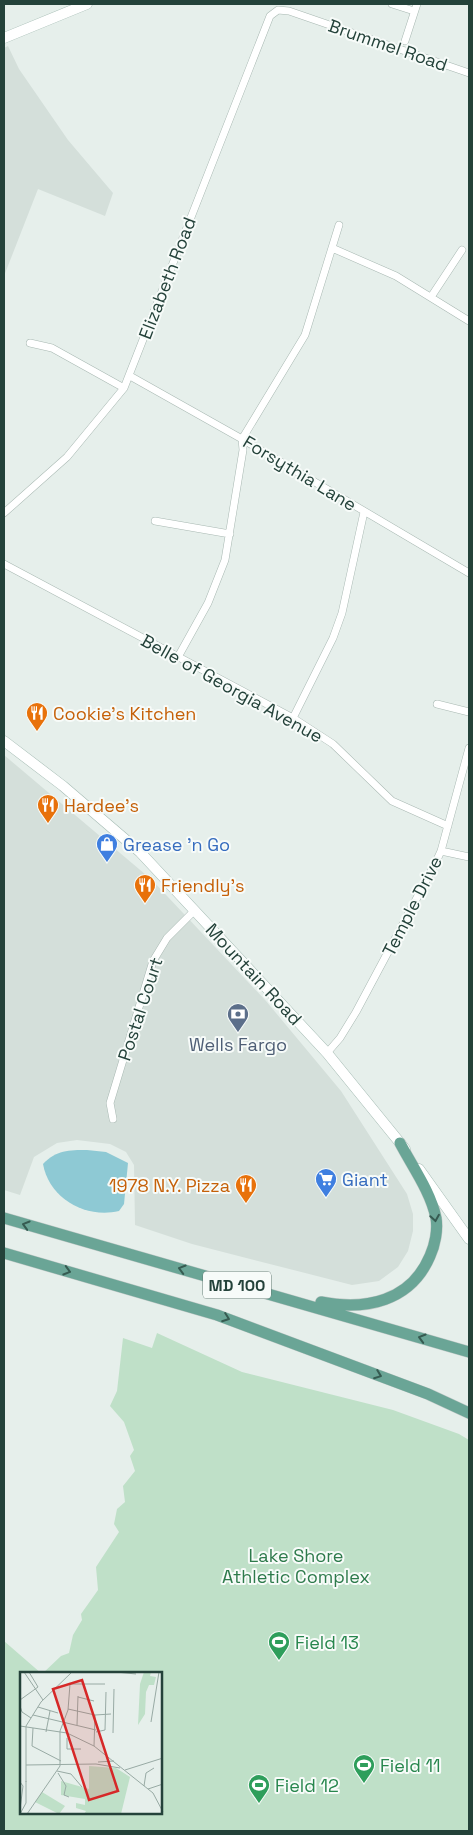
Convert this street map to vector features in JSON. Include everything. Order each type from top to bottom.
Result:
[{"type":"main road","points":[[4,38],[87,4]]},
{"type":"main road","name":"Mountain Road","points":[[4,741],[63,786],[140,852],[328,1053],[400,1142],[469,1239]]},
{"type":"main road","points":[[226,1282],[334,1305],[354,1307],[373,1305],[391,1298],[406,1289],[426,1265],[432,1252],[437,1220],[432,1203],[400,1142]]},
{"type":"main road","name":"MD 100","points":[[4,1218],[469,1352]]},
{"type":"main road","name":"MD 100","points":[[4,1253],[217,1315],[410,1387],[469,1413]]},
{"type":"street","points":[[392,4],[415,7],[405,41]]},
{"type":"street","name":"Brummel Road","points":[[278,10],[289,11],[469,73]]},
{"type":"street","name":"Elizabeth Road","points":[[4,513],[67,457],[124,388],[270,16],[278,10]]},
{"type":"street","points":[[178,657],[214,590],[225,560],[243,450],[242,439],[305,335],[311,321],[323,271],[339,225]]},
{"type":"street","points":[[332,248],[396,276],[469,321]]},
{"type":"street","points":[[431,297],[462,250]]},
{"type":"street","points":[[30,343],[52,348],[124,388]]},
{"type":"street","name":"Forsythia Lane","points":[[130,376],[242,439],[469,573]]},
{"type":"street","points":[[293,718],[333,638],[342,613],[364,512]]},
{"type":"street","points":[[155,521],[230,534]]},
{"type":"street","name":"Belle of Georgia Avenue","points":[[4,564],[293,718],[332,744],[392,801],[448,826]]},
{"type":"street","points":[[438,704],[469,712]]},
{"type":"street","name":"Temple Drive","points":[[328,1053],[340,1038],[359,1005],[441,850],[469,748]]},
{"type":"street","points":[[441,850],[469,857]]},
{"type":"street","name":"Postal Court","points":[[113,1119],[110,1103],[153,961],[167,938],[194,911]]},
{"type":"shaded area","points":[[8,46],[19,69],[68,140],[113,193],[105,216],[38,189],[4,276],[4,48]]},
{"type":"shaded area","points":[[4,755],[152,880],[266,1001],[341,1091],[407,1194],[413,1214],[413,1231],[408,1251],[398,1267],[379,1281],[352,1285],[192,1244],[135,1225],[134,1165],[126,1152],[110,1144],[77,1140],[57,1143],[34,1157],[20,1195],[4,1190]]},
{"type":"green space","name":"Lake Shore Athletic Complex","points":[[157,1333],[242,1372],[393,1410],[459,1434],[469,1440],[469,1831],[4,1831],[4,1641],[40,1672],[20,1672],[20,1815],[162,1815],[162,1672],[44,1672],[61,1656],[69,1653],[73,1635],[82,1620],[81,1614],[98,1590],[96,1567],[119,1532],[114,1524],[117,1509],[125,1502],[123,1486],[135,1471],[130,1456],[134,1450],[124,1422],[110,1406],[117,1391],[123,1338],[152,1348]]},
{"type":"water","points":[[87,1150],[106,1152],[128,1163],[124,1204],[119,1211],[106,1213],[82,1209],[61,1196],[47,1176],[43,1164],[48,1159],[58,1153]]},
{"type":"place","name":"Cookie's Kitchen","points":[[37,732]]},
{"type":"place","name":"Hardee's","points":[[48,824]]},
{"type":"place","name":"Grease 'n Go","points":[[107,863]]},
{"type":"place","name":"Friendly's","points":[[145,904]]},
{"type":"place","name":"Wells Fargo","points":[[238,1033]]},
{"type":"place","name":"Giant","points":[[326,1198]]},
{"type":"place","name":"1978 N.Y. Pizza","points":[[246,1204]]},
{"type":"place","name":"Field 13","points":[[279,1661]]},
{"type":"place","name":"Field 11","points":[[364,1784]]},
{"type":"place","name":"Field 12","points":[[259,1804]]}]
